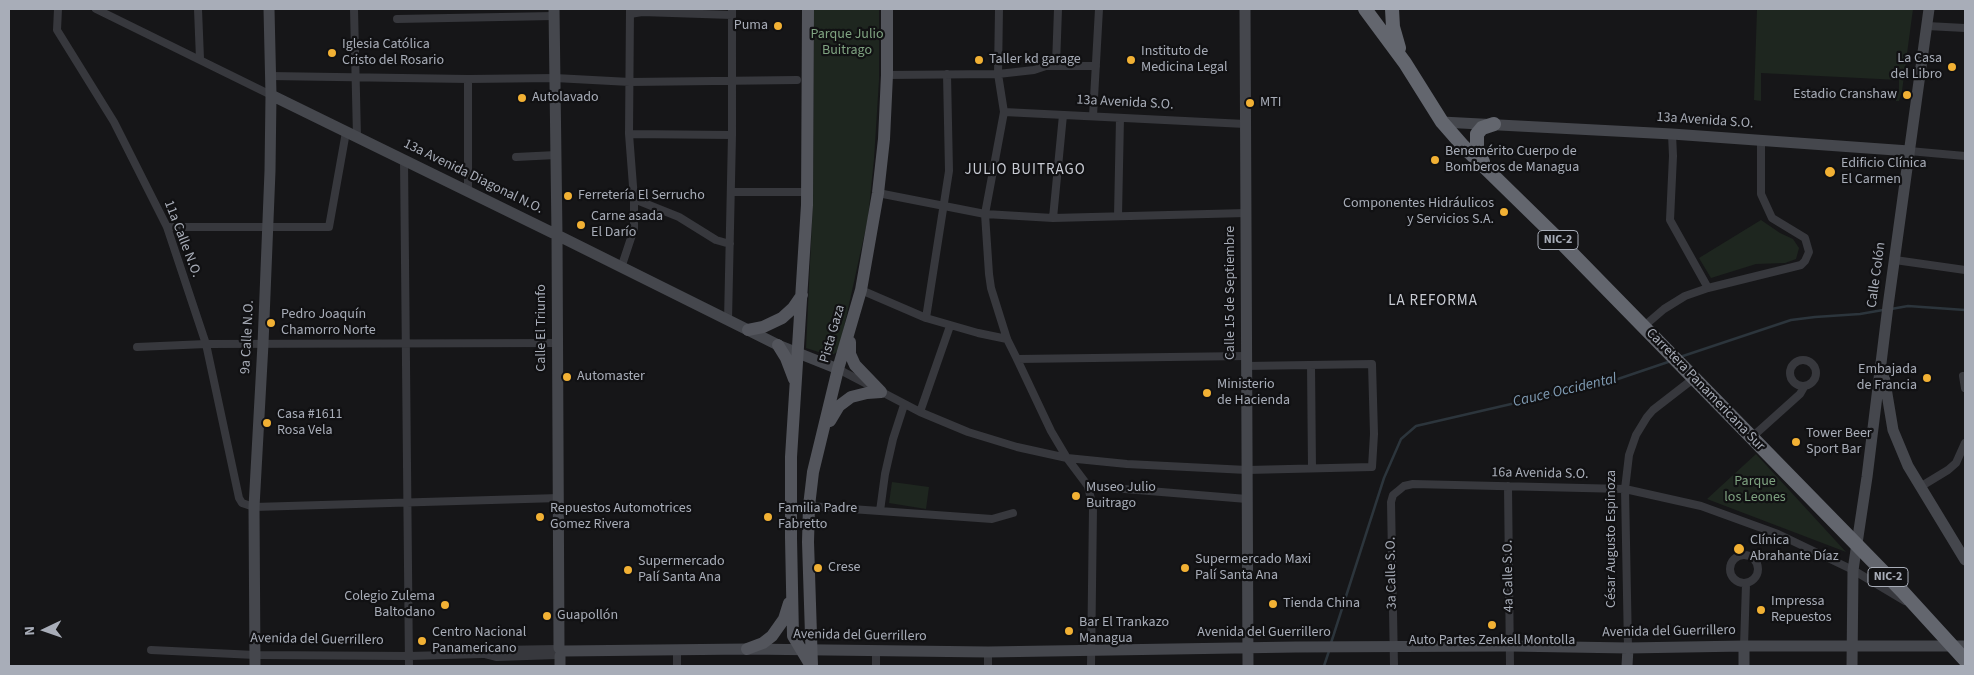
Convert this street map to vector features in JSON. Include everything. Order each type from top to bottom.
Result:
[{"type":"highway","points":[[1352,9],[1369,14]]},
{"type":"highway","name":"NIC-2","points":[[1392,9],[1394,32],[1405,63]]},
{"type":"highway","name":"NIC-2","points":[[1369,14],[1405,63],[1442,122]]},
{"type":"highway","name":"Carretera Panamericana Sur","points":[[1442,122],[1463,146],[1919,609],[1962,645],[1965,660]]},
{"type":"highway","points":[[1485,168],[1477,148],[1477,134],[1482,128],[1494,124]]},
{"type":"main road","name":"Pista Gaza","points":[[812,666],[806,650],[809,506],[813,472],[838,369],[861,290],[878,193],[884,139],[887,75],[887,9]]},
{"type":"main road","points":[[887,29],[892,9]]},
{"type":"main road","name":"Pista Gaza","points":[[806,650],[793,636],[791,596],[791,457],[807,192],[808,10]]},
{"type":"main road","points":[[748,330],[763,327],[782,318],[802,296]]},
{"type":"main road","points":[[850,330],[850,350],[853,362],[881,392]]},
{"type":"main road","points":[[778,345],[792,372],[796,386]]},
{"type":"main road","points":[[823,431],[836,410],[847,400],[861,394],[881,392]]},
{"type":"main road","points":[[748,649],[763,643],[772,636],[784,619],[791,596]]},
{"type":"street","name":"11a Calle N.O.","points":[[58,9],[57,30],[114,122],[167,227],[206,344],[238,498],[247,506],[254,507]]},
{"type":"street","name":"13a Avenida Diagonal N.O.","points":[[96,9],[778,345],[838,369]]},
{"type":"street","points":[[198,9],[200,59]]},
{"type":"street","name":"9a Calle N.O.","points":[[255,660],[254,507],[263,344],[271,95],[269,9]]},
{"type":"street","points":[[354,9],[357,137]]},
{"type":"street","points":[[999,9],[998,74],[1004,112],[985,214],[991,288],[1007,339],[1052,431],[1067,458],[1088,486],[1093,508],[1092,666]]},
{"type":"street","points":[[1056,65],[1058,9]]},
{"type":"street","points":[[1093,116],[1099,9]]},
{"type":"street","points":[[1235,9],[1245,28]]},
{"type":"street","name":"Calle 15 de Septiembre","points":[[1245,9],[1248,666]]},
{"type":"street","name":"Calle Colón","points":[[1852,666],[1853,570],[1929,9]]},
{"type":"street","points":[[621,268],[634,229],[634,198],[629,134],[630,11],[732,12],[732,134],[728,320]]},
{"type":"street","points":[[397,19],[554,13]]},
{"type":"street","name":"Calle El Triunfo","points":[[554,13],[559,654]]},
{"type":"street","points":[[1927,26],[1965,28]]},
{"type":"street","points":[[887,75],[998,74],[1056,65],[1096,66]]},
{"type":"street","points":[[926,318],[949,171],[947,74]]},
{"type":"street","points":[[270,76],[468,79],[555,78],[630,82],[797,80]]},
{"type":"street","points":[[468,79],[468,191]]},
{"type":"street","name":"13a Avenida S.O.","points":[[1004,112],[1245,124]]},
{"type":"street","points":[[1052,218],[1063,115]]},
{"type":"street","points":[[1118,216],[1120,118]]},
{"type":"street","name":"13a Avenida S.O.","points":[[1442,122],[1672,134],[1965,156]]},
{"type":"street","points":[[167,227],[329,227],[346,132]]},
{"type":"street","points":[[629,134],[732,134]]},
{"type":"street","points":[[1672,134],[1674,156],[1670,220],[1708,288]]},
{"type":"street","points":[[1643,327],[1675,301],[1708,288],[1801,265],[1805,261],[1809,252],[1804,238],[1772,218],[1761,194],[1761,140]]},
{"type":"street","points":[[516,157],[556,155]]},
{"type":"street","points":[[404,160],[409,666]]},
{"type":"street","points":[[731,192],[807,192]]},
{"type":"street","points":[[878,193],[985,214],[1052,218],[1246,213]]},
{"type":"street","points":[[634,198],[679,217],[716,240],[730,244]]},
{"type":"street","points":[[1895,260],[1965,270]]},
{"type":"street","points":[[861,290],[926,318],[950,326],[1007,339]]},
{"type":"street","points":[[920,412],[950,326]]},
{"type":"street","points":[[137,347],[206,344],[557,343]]},
{"type":"street","points":[[838,369],[920,412],[984,437],[1017,447],[1067,458],[1127,464],[1247,470],[1372,467],[1374,434],[1372,364],[1311,365],[1246,361],[1017,359]]},
{"type":"street","points":[[1881,362],[1894,430],[1908,466],[1965,560]]},
{"type":"street","points":[[1311,365],[1312,468]]},
{"type":"street","points":[[1963,376],[1965,388]]},
{"type":"street","name":"César Augusto Espinoza","points":[[1628,666],[1625,489],[1631,446],[1641,425],[1653,410],[1693,379]]},
{"type":"street","points":[[1751,438],[1800,394],[1804,386]]},
{"type":"street","points":[[880,511],[885,474],[904,404]]},
{"type":"street","points":[[1920,487],[1956,463],[1965,443]]},
{"type":"street","name":"16a Avenida S.O.","points":[[1404,486],[1413,484],[1625,489],[1702,506],[1778,534],[1853,570],[1919,609]]},
{"type":"street","points":[[1088,486],[1247,499]]},
{"type":"street","name":"3a Calle S.O.","points":[[1394,666],[1391,502],[1393,496],[1404,486]]},
{"type":"street","name":"4a Calle S.O.","points":[[1508,486],[1510,666]]},
{"type":"street","points":[[254,507],[408,504],[559,498]]},
{"type":"street","points":[[809,506],[992,519],[1014,514]]},
{"type":"street","points":[[1744,666],[1746,584]]},
{"type":"street","name":"Avenida del Guerrillero","points":[[152,650],[255,660],[483,654],[497,650],[559,654],[748,649],[988,652],[1510,646],[1628,648],[1962,645]]},
{"type":"street","points":[[677,650],[677,666]]},
{"type":"street","points":[[876,651],[876,666]]},
{"type":"street","points":[[988,652],[988,666]]},
{"type":"green space","name":"Parque Julio Buitrago","points":[[814,9],[879,9],[879,80],[868,218],[839,350],[834,354],[828,355],[806,348],[813,202]]},
{"type":"green space","points":[[1757,9],[1913,9],[1899,101],[1896,101],[1896,92],[1899,92],[1899,80],[1761,73],[1761,101],[1754,100]]},
{"type":"green space","points":[[1761,220],[1793,239],[1799,248],[1796,259],[1785,263],[1756,264],[1711,278],[1699,258]]},
{"type":"green space","name":"Parque los Leones","points":[[1756,454],[1846,552],[1707,499]]},
{"type":"green space","points":[[892,482],[929,487],[926,509],[889,503]]},
{"type":"waterway","name":"Cauce Occidental","points":[[1891,309],[1908,306],[1965,310]]},
{"type":"waterway","name":"Cauce Occidental","points":[[1680,357],[1791,320],[1883,310]]},
{"type":"waterway","name":"Cauce Occidental","points":[[1331,643],[1384,478],[1401,439],[1416,426],[1615,380],[1671,361]]},
{"type":"waterway","name":"Cauce Occidental","points":[[1324,666],[1329,651]]},
{"type":"place","name":"Puma","points":[[778,26]]},
{"type":"place","name":"Iglesia Católica Cristo del Rosario","points":[[332,53]]},
{"type":"place","name":"Taller kd garage","points":[[979,60]]},
{"type":"place","name":"Instituto de Medicina Legal","points":[[1131,60]]},
{"type":"place","name":"La Casa del Libro","points":[[1952,67]]},
{"type":"place","name":"Estadio Cranshaw","points":[[1907,95]]},
{"type":"place","name":"Autolavado","points":[[522,98]]},
{"type":"place","name":"MTI","points":[[1250,103]]},
{"type":"place","name":"Benemérito Cuerpo de Bomberos de Managua","points":[[1435,160]]},
{"type":"place","name":"Edificio Clínica El Carmen","points":[[1830,172]]},
{"type":"place","name":"Ferretería El Serrucho","points":[[568,196]]},
{"type":"place","name":"Componentes Hidráulicos y Servicios S.A.","points":[[1504,212]]},
{"type":"place","name":"Carne asada El Darío","points":[[581,225]]},
{"type":"place","name":"Pedro Joaquín Chamorro Norte","points":[[271,323]]},
{"type":"place","name":"Automaster","points":[[567,377]]},
{"type":"place","name":"Embajada de Francia","points":[[1927,378]]},
{"type":"place","name":"Ministerio de Hacienda","points":[[1207,393]]},
{"type":"place","name":"Casa #1611 Rosa Vela","points":[[267,423]]},
{"type":"place","name":"Tower Beer Sport Bar","points":[[1796,442]]},
{"type":"place","name":"Museo Julio Buitrago","points":[[1076,496]]},
{"type":"place","name":"Repuestos Automotrices Gomez Rivera","points":[[540,517]]},
{"type":"place","name":"Familia Padre Fabretto","points":[[768,517]]},
{"type":"place","name":"Clínica Abrahante Díaz","points":[[1739,549]]},
{"type":"place","name":"Crese","points":[[818,568]]},
{"type":"place","name":"Supermercado Maxi Palí Santa Ana","points":[[1185,568]]},
{"type":"place","name":"Supermercado Palí Santa Ana","points":[[628,570]]},
{"type":"place","name":"Tienda China","points":[[1273,604]]},
{"type":"place","name":"Colegio Zulema Baltodano","points":[[445,605]]},
{"type":"place","name":"Impressa Repuestos","points":[[1761,610]]},
{"type":"place","name":"Guapollón","points":[[547,616]]},
{"type":"place","name":"Auto Partes Zenkell Montolla","points":[[1492,625]]},
{"type":"place","name":"Bar El Trankazo Managua","points":[[1069,631]]},
{"type":"place","name":"Centro Nacional Panamericano","points":[[422,641]]},
{"type":"district","name":"JULIO BUITRAGO","points":[[1025,171]]},
{"type":"district","name":"LA REFORMA","points":[[1433,302]]}]
